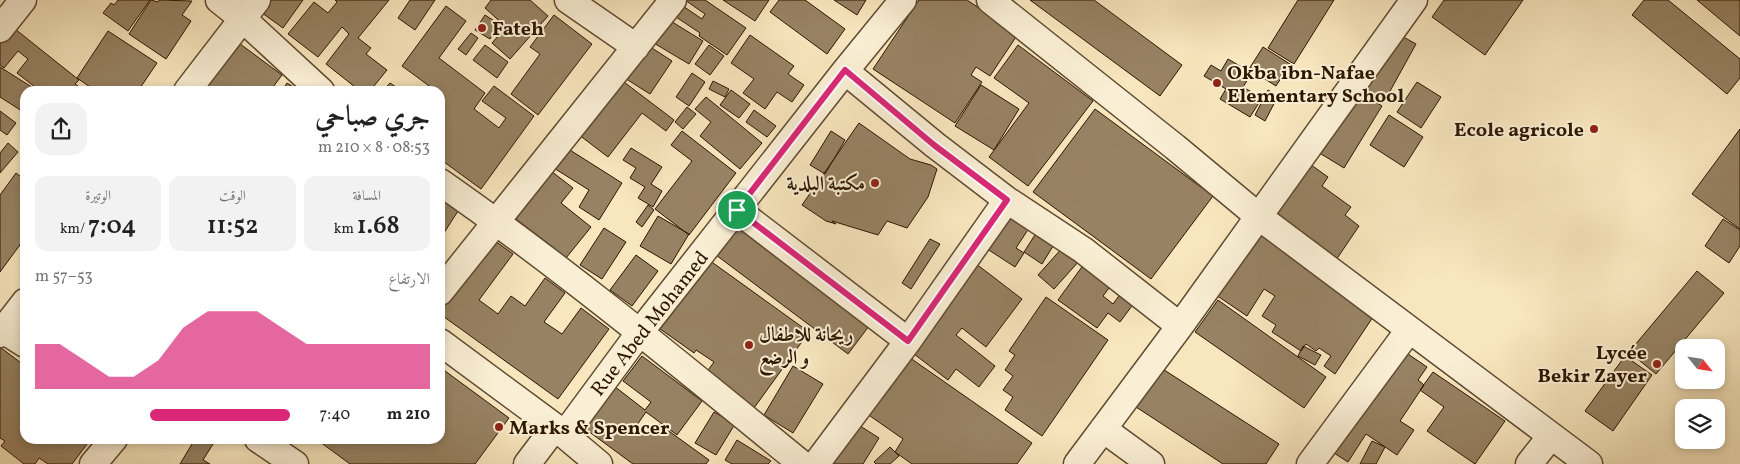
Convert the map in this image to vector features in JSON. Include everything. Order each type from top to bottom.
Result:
[{"type":"street","points":[[0,29],[23,0]]},
{"type":"street","points":[[218,0],[250,9],[317,86]]},
{"type":"street","points":[[568,0],[636,47]]},
{"type":"street","points":[[445,286],[498,222],[673,0]]},
{"type":"street","name":"Rue Abed Mohamed","points":[[527,464],[559,431],[640,332],[845,70],[903,0]]},
{"type":"street","points":[[990,0],[1175,147],[1258,216],[1589,464]]},
{"type":"street","points":[[1077,464],[1180,326],[1414,0]]},
{"type":"street","points":[[191,86],[250,9]]},
{"type":"street","points":[[845,70],[934,145],[1007,200],[1082,250],[1180,326]]},
{"type":"street","points":[[445,185],[498,222],[640,332],[802,464]]},
{"type":"street","points":[[816,464],[908,341],[1007,200]]},
{"type":"street","points":[[737,210],[908,341]]},
{"type":"street","points":[[20,308],[1,331],[20,341]]},
{"type":"street","points":[[1310,464],[1409,330]]},
{"type":"street","points":[[445,346],[559,431],[599,464]]},
{"type":"street","points":[[1103,429],[1151,464]]},
{"type":"street","points":[[1530,464],[1551,436]]},
{"type":"street","points":[[93,464],[110,444]]},
{"type":"street","points":[[265,444],[295,464]]},
{"type":"building","points":[[118,0],[150,0],[128,31],[103,13],[111,3],[114,5]]},
{"type":"building","points":[[151,0],[158,2],[159,0],[192,1],[182,15],[191,21],[166,59],[129,34]]},
{"type":"building","points":[[254,0],[303,0],[283,28],[251,5]]},
{"type":"building","points":[[335,0],[389,0],[358,38],[371,48],[366,54],[387,70],[374,86],[354,86],[326,64],[349,34],[342,27],[318,57],[288,34],[314,2],[328,13],[337,2]]},
{"type":"building","points":[[410,0],[435,0],[415,30],[398,18]]},
{"type":"building","points":[[491,0],[530,0],[548,16],[510,59],[492,43],[506,27],[485,8]]},
{"type":"building","points":[[674,0],[702,19],[705,14],[685,0],[705,0],[746,28],[727,55],[699,36],[700,33],[667,11]]},
{"type":"building","points":[[723,0],[769,0],[755,21]]},
{"type":"building","points":[[779,0],[805,0],[845,29],[827,54],[770,12]]},
{"type":"building","points":[[834,0],[866,0],[857,15]]},
{"type":"building","points":[[919,0],[967,0],[1018,34],[990,76],[976,67],[971,75],[982,82],[955,123],[873,69]]},
{"type":"building","points":[[1030,0],[1094,0],[1182,65],[1160,96]]},
{"type":"building","points":[[1298,0],[1334,0],[1294,64],[1268,48]]},
{"type":"building","points":[[1444,0],[1523,0],[1485,55],[1432,17]]},
{"type":"building","points":[[1644,0],[1668,0],[1740,59],[1740,78],[1727,94],[1632,15]]},
{"type":"building","points":[[1697,0],[1740,0],[1740,36]]},
{"type":"building","points":[[446,6],[466,21],[439,58],[485,93],[474,109],[499,128],[506,118],[482,101],[494,86],[534,116],[481,189],[445,163],[445,86],[429,86],[402,66]]},
{"type":"building","points":[[485,15],[499,24],[490,39],[475,30]]},
{"type":"building","points":[[554,15],[592,44],[538,115],[511,94],[540,54],[530,47]]},
{"type":"building","points":[[661,15],[703,41],[689,64],[647,39]]},
{"type":"building","points":[[0,17],[79,80],[75,84],[78,86],[34,86],[17,73],[28,59],[18,51],[4,68],[0,65]]},
{"type":"building","points":[[1384,26],[1416,44],[1384,102],[1352,84]]},
{"type":"building","points":[[108,31],[157,63],[141,86],[89,86],[77,78]]},
{"type":"building","points":[[224,32],[282,75],[274,86],[184,86]]},
{"type":"building","points":[[471,33],[478,38],[466,55],[458,49]]},
{"type":"building","points":[[750,35],[794,66],[788,74],[804,85],[792,102],[777,92],[765,109],[743,93],[754,79],[731,63]]},
{"type":"building","points":[[641,41],[672,61],[650,94],[620,75]]},
{"type":"building","points":[[485,45],[508,62],[497,78],[473,60]]},
{"type":"building","points":[[709,45],[724,56],[710,75],[695,64]]},
{"type":"building","points":[[1018,45],[1093,101],[1028,186],[989,157],[1029,103],[994,78]]},
{"type":"building","points":[[1263,47],[1290,64],[1276,86],[1249,69]]},
{"type":"building","points":[[1228,59],[1252,73],[1243,87],[1262,98],[1250,117],[1220,99],[1226,89],[1204,76],[1211,65],[1221,71]]},
{"type":"building","points":[[0,67],[30,86],[20,86],[20,110],[0,97]]},
{"type":"building","points":[[692,73],[705,82],[689,106],[676,97]]},
{"type":"building","points":[[616,76],[674,120],[666,131],[642,113],[608,157],[574,131]]},
{"type":"building","points":[[713,81],[729,89],[725,97],[709,89]]},
{"type":"building","points":[[1417,82],[1441,97],[1421,128],[1397,112]]},
{"type":"building","points":[[981,85],[1019,109],[994,150],[955,126]]},
{"type":"building","points":[[1351,87],[1382,106],[1344,168],[1313,149]]},
{"type":"building","points":[[731,90],[750,104],[739,118],[720,105]]},
{"type":"building","points":[[1268,90],[1278,96],[1265,121],[1255,115]]},
{"type":"building","points":[[706,97],[762,143],[740,169],[700,136],[711,122],[695,109]]},
{"type":"building","points":[[687,107],[696,114],[683,129],[675,122]]},
{"type":"building","points":[[1095,109],[1213,196],[1151,279],[1033,192]]},
{"type":"building","points":[[754,110],[776,126],[767,137],[746,122]]},
{"type":"building","points":[[0,111],[16,123],[7,135],[0,130]]},
{"type":"building","points":[[1389,115],[1423,137],[1404,167],[1370,145]]},
{"type":"building","name":"مكتبة البلدية","points":[[859,123],[910,159],[931,165],[937,169],[928,197],[907,228],[887,221],[878,235],[832,221],[836,224],[826,221],[802,205]]},
{"type":"building","points":[[1740,129],[1740,229],[1692,194]]},
{"type":"building","points":[[682,131],[736,173],[689,235],[655,209],[692,161],[671,145]]},
{"type":"building","points":[[831,131],[845,140],[825,174],[810,165]]},
{"type":"building","points":[[8,143],[18,152],[0,173],[0,153]]},
{"type":"building","points":[[562,145],[622,183],[599,220],[579,207],[589,190],[549,165]]},
{"type":"building","points":[[631,148],[662,167],[651,184],[662,191],[653,207],[638,198],[645,187],[630,178],[636,168],[623,160]]},
{"type":"building","points":[[1300,157],[1328,177],[1322,186],[1351,207],[1345,215],[1359,226],[1336,260],[1264,209]]},
{"type":"building","points":[[538,161],[573,188],[561,203],[591,227],[566,258],[502,208]]},
{"type":"building","points":[[16,173],[20,176],[20,245],[0,272],[0,195]]},
{"type":"building","points":[[445,198],[460,208],[445,231]]},
{"type":"building","points":[[1003,203],[1033,222],[1016,248],[1024,253],[1015,267],[978,243]]},
{"type":"building","points":[[648,205],[654,210],[642,227],[636,222]]},
{"type":"building","points":[[658,216],[689,234],[671,264],[640,246]]},
{"type":"building","points":[[1723,219],[1740,230],[1740,246],[1729,263],[1705,246]]},
{"type":"building","points":[[737,227],[869,326],[848,354],[716,255]]},
{"type":"building","points":[[1040,227],[1058,238],[1042,264],[1024,252]]},
{"type":"building","points":[[604,228],[626,242],[602,279],[580,265]]},
{"type":"building","points":[[1255,231],[1377,311],[1335,374],[1324,366],[1331,356],[1319,348],[1316,351],[1306,344],[1301,351],[1272,332],[1276,325],[1262,316],[1275,296],[1264,289],[1247,316],[1213,293]]},
{"type":"building","points":[[484,233],[513,254],[479,300],[498,314],[511,296],[525,306],[545,278],[565,293],[544,322],[562,334],[581,308],[609,329],[558,399],[445,318],[445,286]]},
{"type":"building","points":[[930,239],[940,244],[911,289],[902,283]]},
{"type":"building","points":[[1064,246],[1080,260],[1054,289],[1038,275]]},
{"type":"building","points":[[636,255],[658,271],[632,306],[610,290]]},
{"type":"building","points":[[709,260],[809,332],[754,408],[706,373],[714,362],[696,350],[694,353],[656,326]]},
{"type":"building","points":[[975,263],[1022,299],[986,347],[962,328],[956,335],[995,366],[979,387],[956,369],[948,380],[901,344]]},
{"type":"building","points":[[1084,264],[1112,284],[1103,296],[1113,304],[1121,293],[1134,303],[1120,322],[1108,313],[1097,328],[1058,300]]},
{"type":"building","points":[[1697,271],[1724,293],[1685,339],[1675,339],[1675,351],[1656,374],[1629,352]]},
{"type":"building","points":[[1046,297],[1108,340],[1042,436],[1005,410],[1013,397],[1003,390],[1013,376],[1005,370],[1015,355],[1009,351]]},
{"type":"building","points":[[1218,300],[1326,377],[1304,408],[1195,332]]},
{"type":"building","points":[[1389,341],[1427,367],[1418,380],[1424,385],[1400,421],[1414,430],[1397,455],[1366,434],[1348,462],[1320,444]]},
{"type":"building","points":[[893,346],[1032,443],[1017,464],[912,464],[895,452],[903,439],[853,404]]},
{"type":"building","points":[[1303,346],[1321,355],[1315,365],[1298,356]]},
{"type":"building","points":[[0,347],[20,362],[20,444],[87,444],[72,464],[48,464],[39,458],[35,464],[24,464],[1,446],[5,441],[0,438]]},
{"type":"building","points":[[642,356],[702,401],[677,435],[646,412],[637,425],[650,435],[659,424],[709,460],[706,464],[633,464],[584,428],[614,386],[645,410],[651,402],[623,381]]},
{"type":"building","points":[[1625,356],[1652,375],[1613,431],[1585,411]]},
{"type":"building","points":[[793,366],[823,384],[793,433],[764,415]]},
{"type":"building","points":[[1158,366],[1279,444],[1266,464],[1223,464],[1133,405]]},
{"type":"building","points":[[445,371],[509,418],[475,464],[350,464],[323,444],[445,444]]},
{"type":"building","points":[[1433,372],[1505,421],[1475,464],[1427,431],[1444,407],[1420,390]]},
{"type":"building","points":[[714,412],[735,424],[716,455],[695,443]]},
{"type":"building","points":[[843,415],[879,438],[863,464],[823,464]]},
{"type":"building","points":[[737,440],[771,461],[768,464],[732,464],[725,460]]},
{"type":"building","points":[[1372,441],[1385,447],[1376,464],[1360,464]]},
{"type":"building","points":[[192,444],[213,444],[203,460],[210,464],[180,464]]},
{"type":"building","points":[[890,447],[899,456],[890,464],[876,464],[874,462]]},
{"type":"place","name":"Fateh","points":[[482,28]]},
{"type":"place","name":"Okba ibn-Nafae Elementary School","points":[[1217,83]]},
{"type":"place","name":"Ecole agricole","points":[[1594,129]]},
{"type":"place","name":"مكتبة البلدية","points":[[875,183]]},
{"type":"place","name":"ريحانة للاطفال و الرضع","points":[[749,345]]},
{"type":"place","name":"Lycée Bekir Zayer","points":[[1657,364]]},
{"type":"place","name":"Marks & Spencer","points":[[499,427]]},
{"type":"route","points":[[845,70],[934,145],[1007,200],[908,341],[737,210],[845,70]]}]
